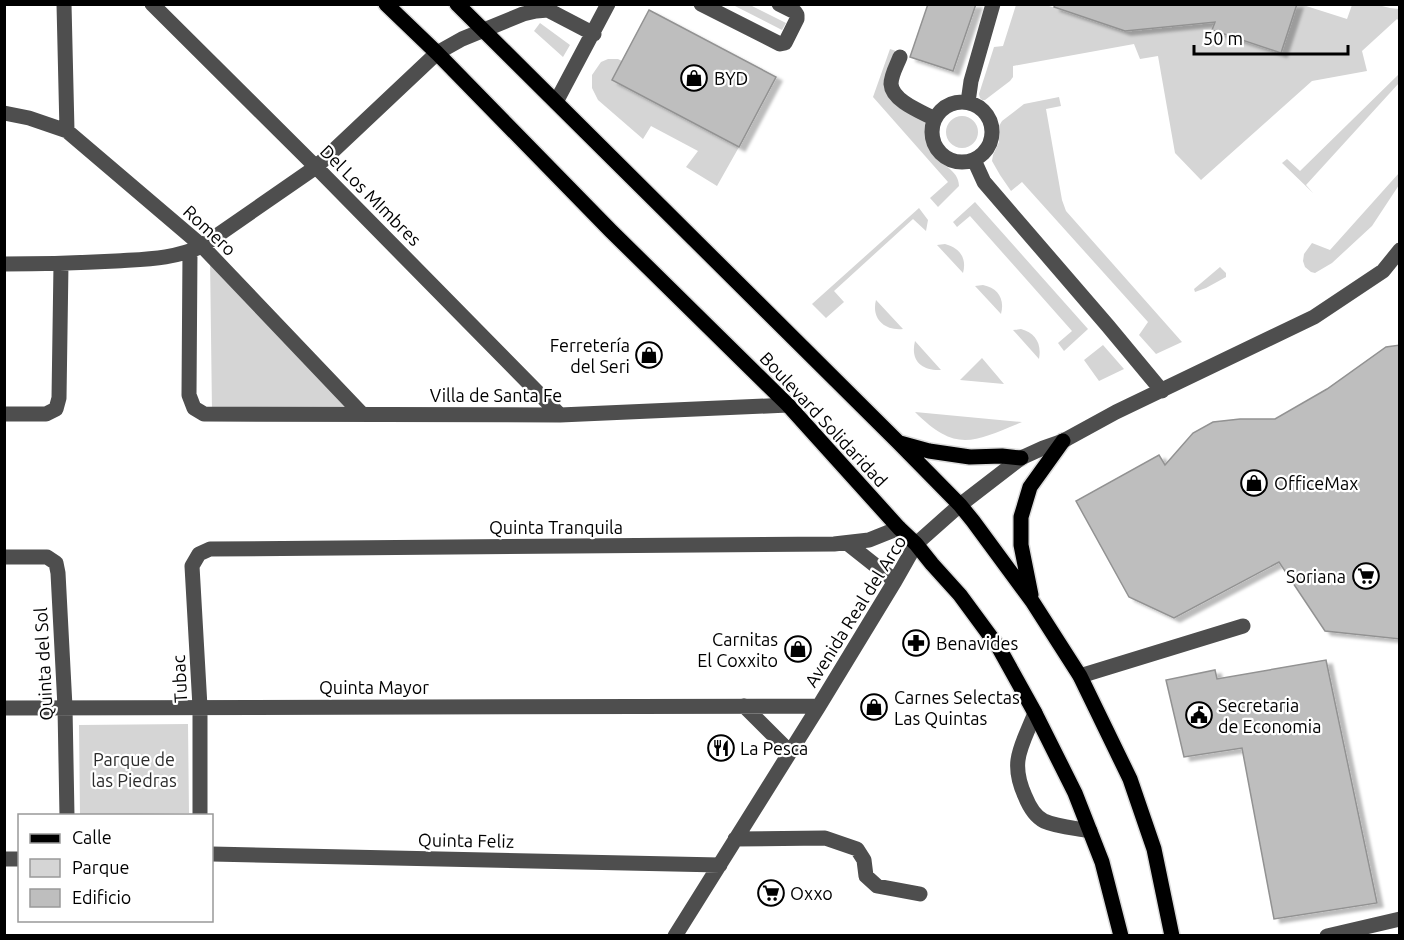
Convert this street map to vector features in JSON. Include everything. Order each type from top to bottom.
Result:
[{"type":"main road","name":"Boulevard Solidaridad","points":[[386,4],[437,53],[610,231],[788,405],[960,595],[999,648],[1075,793],[1102,862],[1121,936]]},
{"type":"main road","name":"Boulevard Solidaridad","points":[[457,4],[960,505],[1032,601],[1080,676],[1130,779],[1154,849],[1172,936]]},
{"type":"main road","points":[[1032,601],[1021,545],[1021,517],[1030,487],[1063,441]]},
{"type":"main road","points":[[898,442],[928,451],[970,457],[1021,458]]},
{"type":"street","points":[[64,4],[67,131]]},
{"type":"street","name":"Del Los MImbres","points":[[152,4],[316,166],[560,415]]},
{"type":"street","points":[[556,102],[608,4]]},
{"type":"street","points":[[701,4],[784,44],[797,15],[779,4]]},
{"type":"street","points":[[968,102],[971,81],[993,4]]},
{"type":"street","points":[[4,264],[61,264],[162,258],[196,248],[316,166],[437,53],[462,39],[536,10],[549,10],[594,34]]},
{"type":"street","points":[[900,57],[893,73],[891,83],[893,91],[905,103],[935,118]]},
{"type":"street","points":[[968,102],[982,109],[988,117],[992,127],[992,137],[988,147],[981,155],[974,160],[960,162],[940,153],[934,144],[932,134],[935,118],[941,110],[951,104],[968,102]]},
{"type":"street","name":"Romero","points":[[4,113],[29,118],[67,131],[196,248],[362,414]]},
{"type":"street","points":[[974,160],[984,182],[1162,391]]},
{"type":"street","name":"Villa de Santa Fe","points":[[196,248],[189,395],[194,408],[204,414],[560,415],[788,405]]},
{"type":"street","name":"Avenida Real del Arco","points":[[675,936],[819,706],[916,544],[960,505],[1021,458],[1063,441],[1116,412],[1314,317],[1383,271],[1400,250]]},
{"type":"street","points":[[4,414],[46,414],[56,409],[59,398],[61,264]]},
{"type":"street","name":"Quinta Tranquila","points":[[210,549],[834,544],[869,540],[899,528]]},
{"type":"street","points":[[847,543],[895,581]]},
{"type":"street","name":"Tubac","points":[[200,814],[200,707],[192,566],[199,554],[210,549]]},
{"type":"street","name":"Quinta del Sol","points":[[4,557],[46,557],[56,563],[65,708],[67,814]]},
{"type":"street","points":[[1080,676],[1243,626]]},
{"type":"street","points":[[744,706],[790,752]]},
{"type":"street","name":"Quinta Mayor","points":[[4,708],[819,706]]},
{"type":"street","points":[[1035,713],[1017,759],[1019,783],[1030,808],[1043,821],[1090,831]]},
{"type":"street","points":[[735,840],[825,838],[857,849],[864,860],[866,876],[877,886],[920,894]]},
{"type":"street","name":"Quinta Feliz","points":[[213,854],[720,864]]},
{"type":"street","points":[[1327,936],[1355,933],[1400,920]]},
{"type":"green space","points":[[733,5],[750,5],[786,23],[782,30]]},
{"type":"green space","points":[[1016,5],[1046,5],[1125,31],[1188,25],[1195,5],[1219,9],[1212,31],[1281,53],[1297,5],[1347,19],[1352,5],[1378,5],[1399,9],[1399,21],[1397,19],[1362,51],[1367,71],[1312,81],[1201,180],[1175,153],[1158,56],[1140,59],[1134,44],[1013,66],[1013,77],[1010,81],[982,100],[979,94],[994,47],[1003,46]]},
{"type":"green space","points":[[540,23],[570,45],[563,57],[534,31]]},
{"type":"green space","points":[[890,49],[896,51],[884,81],[927,122],[927,138],[931,152],[956,175],[958,180],[959,186],[938,207],[930,198],[948,182],[873,97]]},
{"type":"green space","points":[[608,59],[622,61],[612,80],[739,147],[717,186],[686,167],[698,151],[651,126],[643,139],[598,100],[592,88],[592,75],[601,62]]},
{"type":"green space","points":[[1399,74],[1399,83],[1306,185],[1313,193],[1282,163],[1287,159],[1300,171]]},
{"type":"green space","points":[[1059,97],[1061,106],[1046,109],[1062,200],[1066,211],[1182,342],[1156,354],[1139,335],[1148,322],[1022,182],[1011,191],[992,161],[999,142],[999,126],[1002,121],[1024,104]]},
{"type":"green space","points":[[962,116],[973,121],[978,132],[973,143],[962,148],[951,143],[946,132],[951,121]]},
{"type":"green space","points":[[1399,173],[1399,185],[1372,226],[1332,263],[1315,273],[1305,267],[1304,254],[1312,243],[1330,250]]},
{"type":"green space","points":[[975,202],[1088,329],[1064,351],[1058,343],[1072,331],[970,216],[957,227],[953,222]]},
{"type":"green space","points":[[919,208],[928,220],[926,231],[913,219],[834,291],[844,302],[826,318],[812,304]]},
{"type":"green space","points":[[945,244],[955,248],[961,254],[964,263],[963,273],[937,245]]},
{"type":"green space","points":[[210,257],[360,413],[212,412]]},
{"type":"green space","points":[[1220,267],[1226,273],[1226,277],[1195,292],[1194,289]]},
{"type":"green space","points":[[983,285],[993,289],[999,295],[1002,304],[1001,314],[975,286]]},
{"type":"green space","points":[[876,300],[903,329],[890,328],[881,322],[876,313]]},
{"type":"green space","points":[[1021,329],[1034,336],[1039,348],[1039,359],[1013,330]]},
{"type":"green space","points":[[915,341],[941,370],[928,369],[919,363],[914,354]]},
{"type":"green space","points":[[1103,345],[1124,369],[1099,381],[1084,360]]},
{"type":"green space","points":[[982,358],[1004,384],[960,380]]},
{"type":"green space","points":[[915,412],[1022,422],[990,435],[966,440],[942,434]]},
{"type":"green space","name":"Parque de las Piedras","points":[[188,724],[189,813],[80,814],[79,725]]},
{"type":"building","points":[[928,4],[976,4],[953,71],[910,57]]},
{"type":"building","points":[[1055,4],[1297,4],[1281,53],[1212,30],[1215,22],[1125,31],[1054,7]]},
{"type":"building","name":"BYD","points":[[649,10],[776,77],[739,147],[612,80]]},
{"type":"building","name":"OfficeMax","points":[[1400,345],[1400,639],[1325,631],[1279,562],[1174,618],[1129,597],[1076,501],[1159,455],[1165,465],[1193,433],[1213,422],[1275,419],[1327,389],[1386,347]]},
{"type":"building","points":[[1326,660],[1377,903],[1274,919],[1242,748],[1184,757],[1166,680],[1215,670],[1217,679]]},
{"type":"place","name":"BYD","points":[[694,78]]},
{"type":"place","name":"Ferretería del Seri","points":[[649,355]]},
{"type":"place","name":"OfficeMax","points":[[1254,483]]},
{"type":"place","name":"Soriana","points":[[1366,576]]},
{"type":"place","name":"Benavides","points":[[916,643]]},
{"type":"place","name":"Carnitas El Coxxito","points":[[798,649]]},
{"type":"place","name":"Carnes Selectas Las Quintas","points":[[874,707]]},
{"type":"place","name":"Secretaria de Economia","points":[[1199,715]]},
{"type":"place","name":"La Pesca","points":[[721,748]]},
{"type":"place","name":"Oxxo","points":[[771,893]]}]
